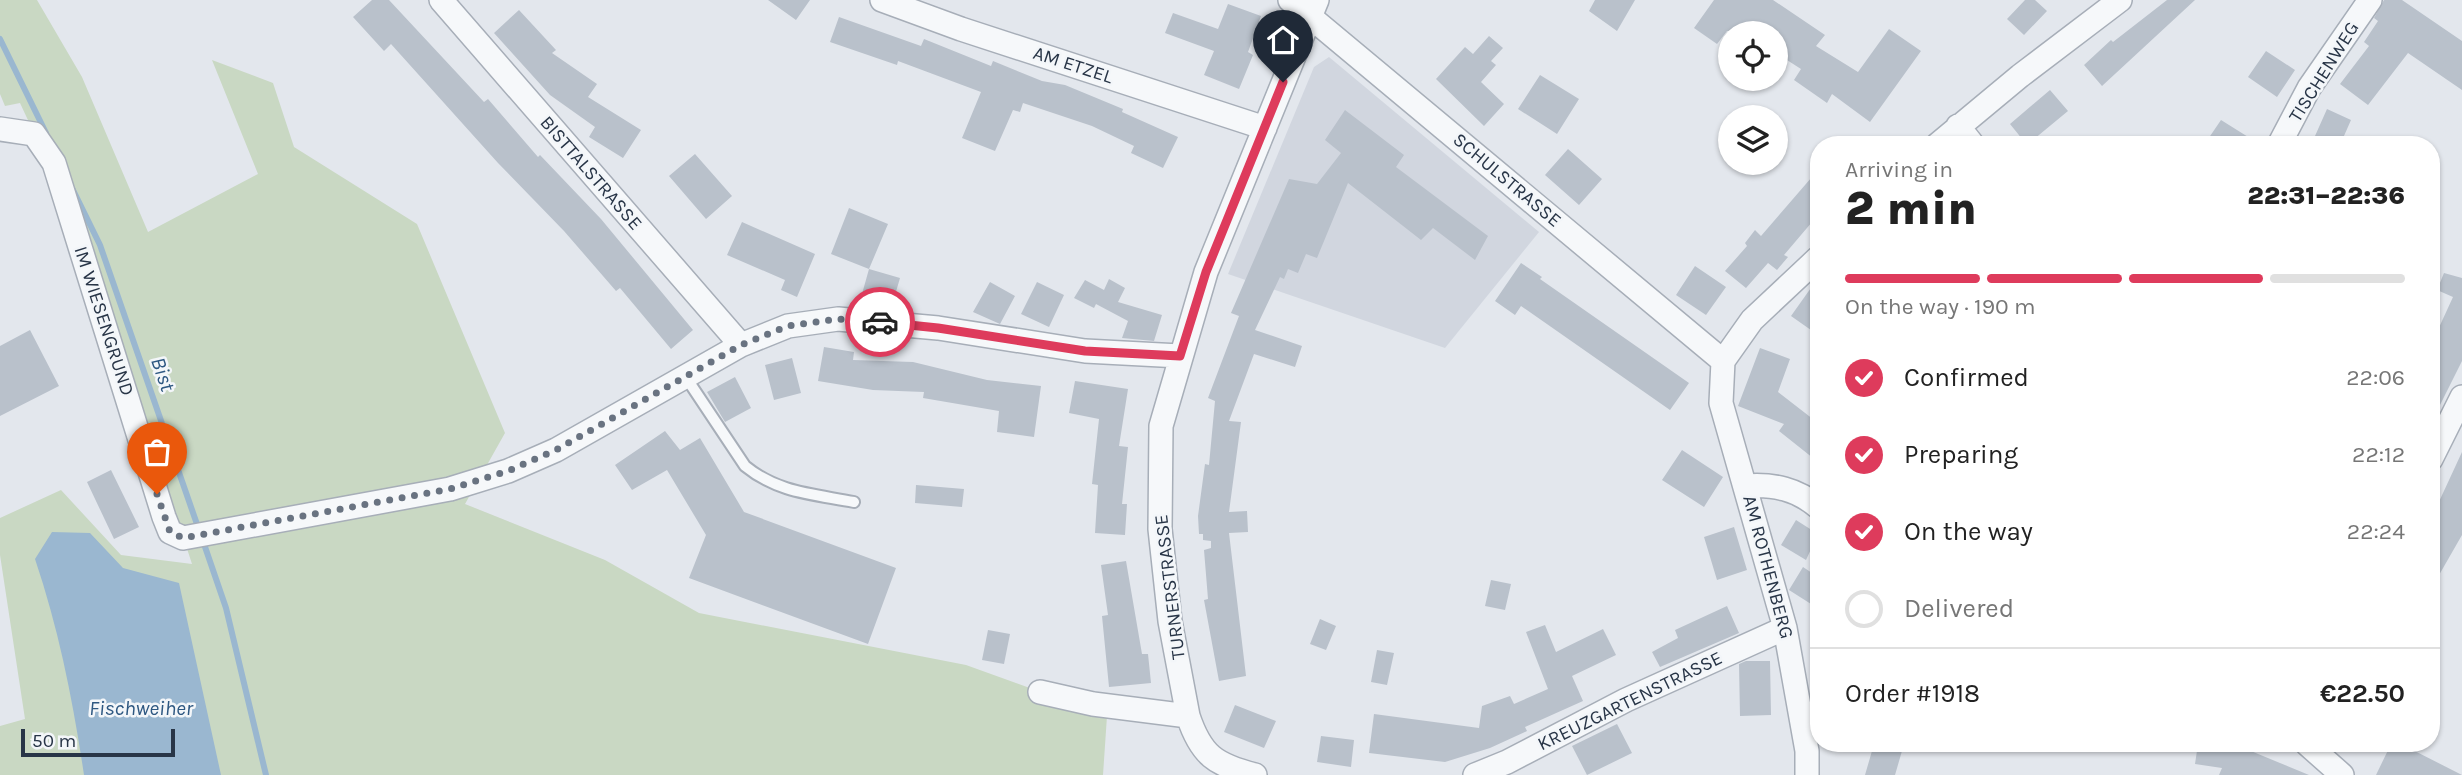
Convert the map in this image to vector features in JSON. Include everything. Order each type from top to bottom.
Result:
[{"type":"street","name":"BISTTALSTRASSE","points":[[441,0],[741,345]]},
{"type":"street","name":"AM ETZEL","points":[[882,0],[1265,128]]},
{"type":"street","points":[[1947,136],[2120,0]]},
{"type":"street","name":"TISCHENWEG","points":[[2284,136],[2309,88],[2370,0]]},
{"type":"street","name":"TURNERSTRASSE","points":[[1188,716],[1170,621],[1160,529],[1161,426],[1206,272],[1265,128],[1306,4]]},
{"type":"street","name":"SCHULSTRASSE","points":[[1306,4],[1723,361]]},
{"type":"street","points":[[1958,126],[1966,136]]},
{"type":"street","name":"IM WIESENGRUND","points":[[0,129],[34,134],[54,163],[164,517],[170,532],[183,538],[450,489],[508,471],[556,450],[685,376]]},
{"type":"street","points":[[1723,361],[1752,320],[1810,266]]},
{"type":"street","points":[[685,376],[741,345],[788,326],[838,319],[938,328],[1085,351],[1180,356]]},
{"type":"street","name":"AM ROTHENBERG","points":[[1723,361],[1721,403],[1785,628],[1813,774]]},
{"type":"street","points":[[2440,441],[2462,397]]},
{"type":"street","points":[[1746,486],[1773,484],[1810,501]]},
{"type":"street","name":"KREUZGARTENSTRASSE","points":[[1475,775],[1507,762],[1626,700],[1785,628]]},
{"type":"street","points":[[1040,692],[1104,706],[1188,716],[1196,740],[1207,754],[1220,764],[1255,775]]},
{"type":"street","points":[[2316,752],[2342,775]]},
{"type":"lane","points":[[685,376],[745,466],[757,476],[770,485],[854,502]]},
{"type":"shaded area","points":[[1329,57],[1539,232],[1445,348],[1228,274],[1314,67]]},
{"type":"green space","points":[[0,0],[37,0],[82,77],[148,232],[258,174],[212,60],[273,83],[294,147],[417,224],[505,433],[465,504],[605,560],[699,613],[966,665],[1107,716],[1103,775],[0,775],[0,726],[25,719],[0,555],[0,518],[61,490],[121,555],[192,564],[94,262],[20,103],[5,106],[0,94]]},
{"type":"water","name":"Fischweiher","points":[[52,532],[90,533],[123,568],[179,583],[221,775],[84,775],[64,666],[35,559]]},
{"type":"building","points":[[372,0],[389,0],[484,102],[488,99],[538,157],[540,155],[601,219],[693,330],[671,349],[620,288],[616,291],[391,44],[384,51],[353,17]]},
{"type":"building","points":[[768,0],[810,0],[796,20]]},
{"type":"building","points":[[1595,0],[1635,0],[1617,31],[1589,11]]},
{"type":"building","points":[[1714,0],[1773,0],[1825,35],[1816,46],[1858,72],[1889,29],[1921,51],[1870,122],[1832,94],[1827,103],[1794,80],[1801,69],[1788,61],[1788,21],[1718,21],[1717,44],[1694,28]]},
{"type":"building","points":[[2025,0],[2035,0],[2047,11],[2024,35],[2007,19]]},
{"type":"building","points":[[2167,0],[2195,0],[2102,86],[2084,65],[2111,40],[2113,42]]},
{"type":"building","points":[[2384,0],[2402,0],[2462,41],[2462,90],[2408,53],[2368,105],[2340,84],[2369,46],[2364,42],[2378,21],[2374,18]]},
{"type":"building","points":[[1228,4],[1261,16],[1248,52],[1253,55],[1239,89],[1204,75],[1214,51],[1165,33],[1173,13],[1218,29]]},
{"type":"building","points":[[519,10],[556,50],[552,53],[597,84],[588,97],[641,130],[623,158],[589,137],[595,127],[550,95],[494,33]]},
{"type":"building","points":[[839,17],[921,46],[924,39],[991,66],[993,61],[1042,81],[1065,85],[1123,109],[1122,112],[1178,137],[1163,168],[1131,153],[1134,146],[1092,126],[1023,103],[1020,112],[1013,110],[995,151],[962,138],[981,92],[898,61],[897,65],[830,42]]},
{"type":"building","points":[[1489,36],[1503,48],[1491,61],[1496,65],[1481,82],[1504,104],[1484,126],[1436,79],[1465,47],[1473,54]]},
{"type":"building","points":[[2266,51],[2295,70],[2277,97],[2248,77]]},
{"type":"building","points":[[1540,75],[1579,99],[1557,134],[1518,109]]},
{"type":"building","points":[[2050,90],[2068,111],[2038,136],[2020,136],[2010,124]]},
{"type":"building","points":[[2327,109],[2351,120],[2344,136],[2315,136]]},
{"type":"building","points":[[1345,110],[1404,155],[1396,167],[1488,236],[1475,260],[1433,228],[1421,240],[1348,183],[1317,258],[1306,254],[1298,273],[1288,269],[1284,279],[1280,277],[1255,330],[1302,346],[1295,367],[1254,354],[1229,421],[1241,422],[1229,512],[1247,511],[1248,532],[1229,533],[1246,676],[1219,681],[1204,600],[1208,599],[1204,550],[1211,548],[1211,541],[1203,540],[1203,534],[1199,534],[1198,516],[1205,464],[1209,465],[1215,401],[1208,398],[1239,316],[1231,313],[1289,179],[1317,184],[1341,153],[1325,140]]},
{"type":"building","points":[[2221,120],[2247,136],[2210,136]]},
{"type":"building","points":[[1568,149],[1602,179],[1579,205],[1545,175]]},
{"type":"building","points":[[695,154],[732,196],[706,219],[669,176]]},
{"type":"building","points":[[1810,179],[1810,224],[1784,255],[1788,257],[1777,270],[1768,263],[1746,288],[1725,271],[1747,246],[1745,243],[1755,230],[1761,236]]},
{"type":"building","points":[[849,208],[888,224],[869,269],[831,254]]},
{"type":"building","points":[[742,222],[815,254],[797,297],[781,290],[785,280],[727,255]]},
{"type":"building","points":[[1521,263],[1689,383],[1670,410],[1521,306],[1515,315],[1495,301]]},
{"type":"building","points":[[1695,266],[1726,287],[1706,315],[1676,295]]},
{"type":"building","points":[[869,269],[900,278],[893,302],[862,294]]},
{"type":"building","points":[[2444,273],[2462,278],[2462,361],[2440,405],[2440,325],[2453,297],[2440,291]]},
{"type":"building","points":[[1109,279],[1125,288],[1118,302],[1162,315],[1154,341],[1122,338],[1128,321],[1096,304],[1094,308],[1074,298],[1085,280],[1104,290]]},
{"type":"building","points":[[990,282],[1015,296],[1000,324],[973,312]]},
{"type":"building","points":[[1037,282],[1064,295],[1049,327],[1021,314]]},
{"type":"building","points":[[1810,289],[1810,329],[1791,316]]},
{"type":"building","points":[[30,330],[59,386],[0,416],[0,346]]},
{"type":"building","points":[[824,347],[854,352],[853,360],[913,362],[987,380],[1041,386],[1034,437],[997,432],[999,411],[923,398],[924,392],[873,390],[818,381]]},
{"type":"building","points":[[1760,348],[1790,359],[1778,392],[1810,417],[1810,456],[1779,431],[1784,424],[1738,406]]},
{"type":"building","points":[[792,358],[801,393],[774,400],[765,365]]},
{"type":"building","points":[[735,377],[751,408],[725,422],[707,392]]},
{"type":"building","points":[[1075,381],[1128,389],[1119,446],[1128,447],[1122,504],[1127,504],[1125,535],[1095,533],[1098,485],[1092,484],[1099,419],[1069,413]]},
{"type":"building","points":[[665,431],[680,450],[700,438],[744,512],[896,568],[868,644],[689,578],[706,535],[667,470],[632,490],[615,465]]},
{"type":"building","points":[[1682,450],[1723,477],[1704,507],[1662,480]]},
{"type":"building","points":[[2462,452],[2462,535],[2440,573],[2440,500]]},
{"type":"building","points":[[111,470],[139,527],[114,539],[87,482]]},
{"type":"building","points":[[916,485],[964,489],[962,507],[915,503]]},
{"type":"building","points":[[1796,520],[1810,529],[1810,551],[1806,560],[1781,545]]},
{"type":"building","points":[[1734,527],[1747,570],[1717,580],[1704,537]]},
{"type":"building","points":[[1126,561],[1142,654],[1148,654],[1151,683],[1109,687],[1102,616],[1108,615],[1101,565]]},
{"type":"building","points":[[1803,567],[1810,572],[1810,603],[1789,590]]},
{"type":"building","points":[[1491,580],[1511,584],[1505,610],[1485,606]]},
{"type":"building","points":[[1727,606],[1739,633],[1660,667],[1652,652],[1678,638],[1675,630]]},
{"type":"building","points":[[1320,619],[1336,626],[1326,650],[1310,644]]},
{"type":"building","points":[[1545,625],[1556,652],[1603,629],[1616,655],[1572,676],[1583,701],[1525,727],[1527,731],[1490,748],[1445,762],[1369,753],[1374,714],[1479,728],[1482,706],[1510,696],[1514,704],[1548,689],[1526,632]]},
{"type":"building","points":[[988,630],[1010,634],[1004,664],[982,660]]},
{"type":"building","points":[[1377,650],[1394,653],[1387,685],[1371,682]]},
{"type":"building","points":[[1746,661],[1770,661],[1771,715],[1740,716],[1739,664]]},
{"type":"building","points":[[1235,705],[1276,721],[1264,748],[1224,732]]},
{"type":"building","points":[[1617,724],[1632,753],[1587,775],[1572,746]]},
{"type":"building","points":[[1321,736],[1354,740],[1351,767],[1317,762]]},
{"type":"building","points":[[1872,752],[1902,752],[1895,775],[1865,775]]},
{"type":"building","points":[[2197,752],[2253,752],[2309,775],[2219,775],[2222,768],[2195,764]]},
{"type":"building","points":[[2387,752],[2417,752],[2462,775],[2376,775]]},
{"type":"waterway","name":"Bist","points":[[0,39],[46,133]]},
{"type":"waterway","name":"Bist","points":[[73,190],[100,245],[199,530]]},
{"type":"waterway","name":"Bist","points":[[203,541],[226,608],[266,775]]},
{"type":"way so far","points":[[157,494],[170,532],[183,538],[450,489],[508,471],[556,450],[741,345],[788,326],[838,319],[880,322]]},
{"type":"route","points":[[880,322],[938,328],[1085,351],[1180,356],[1206,272],[1283,82]]}]
